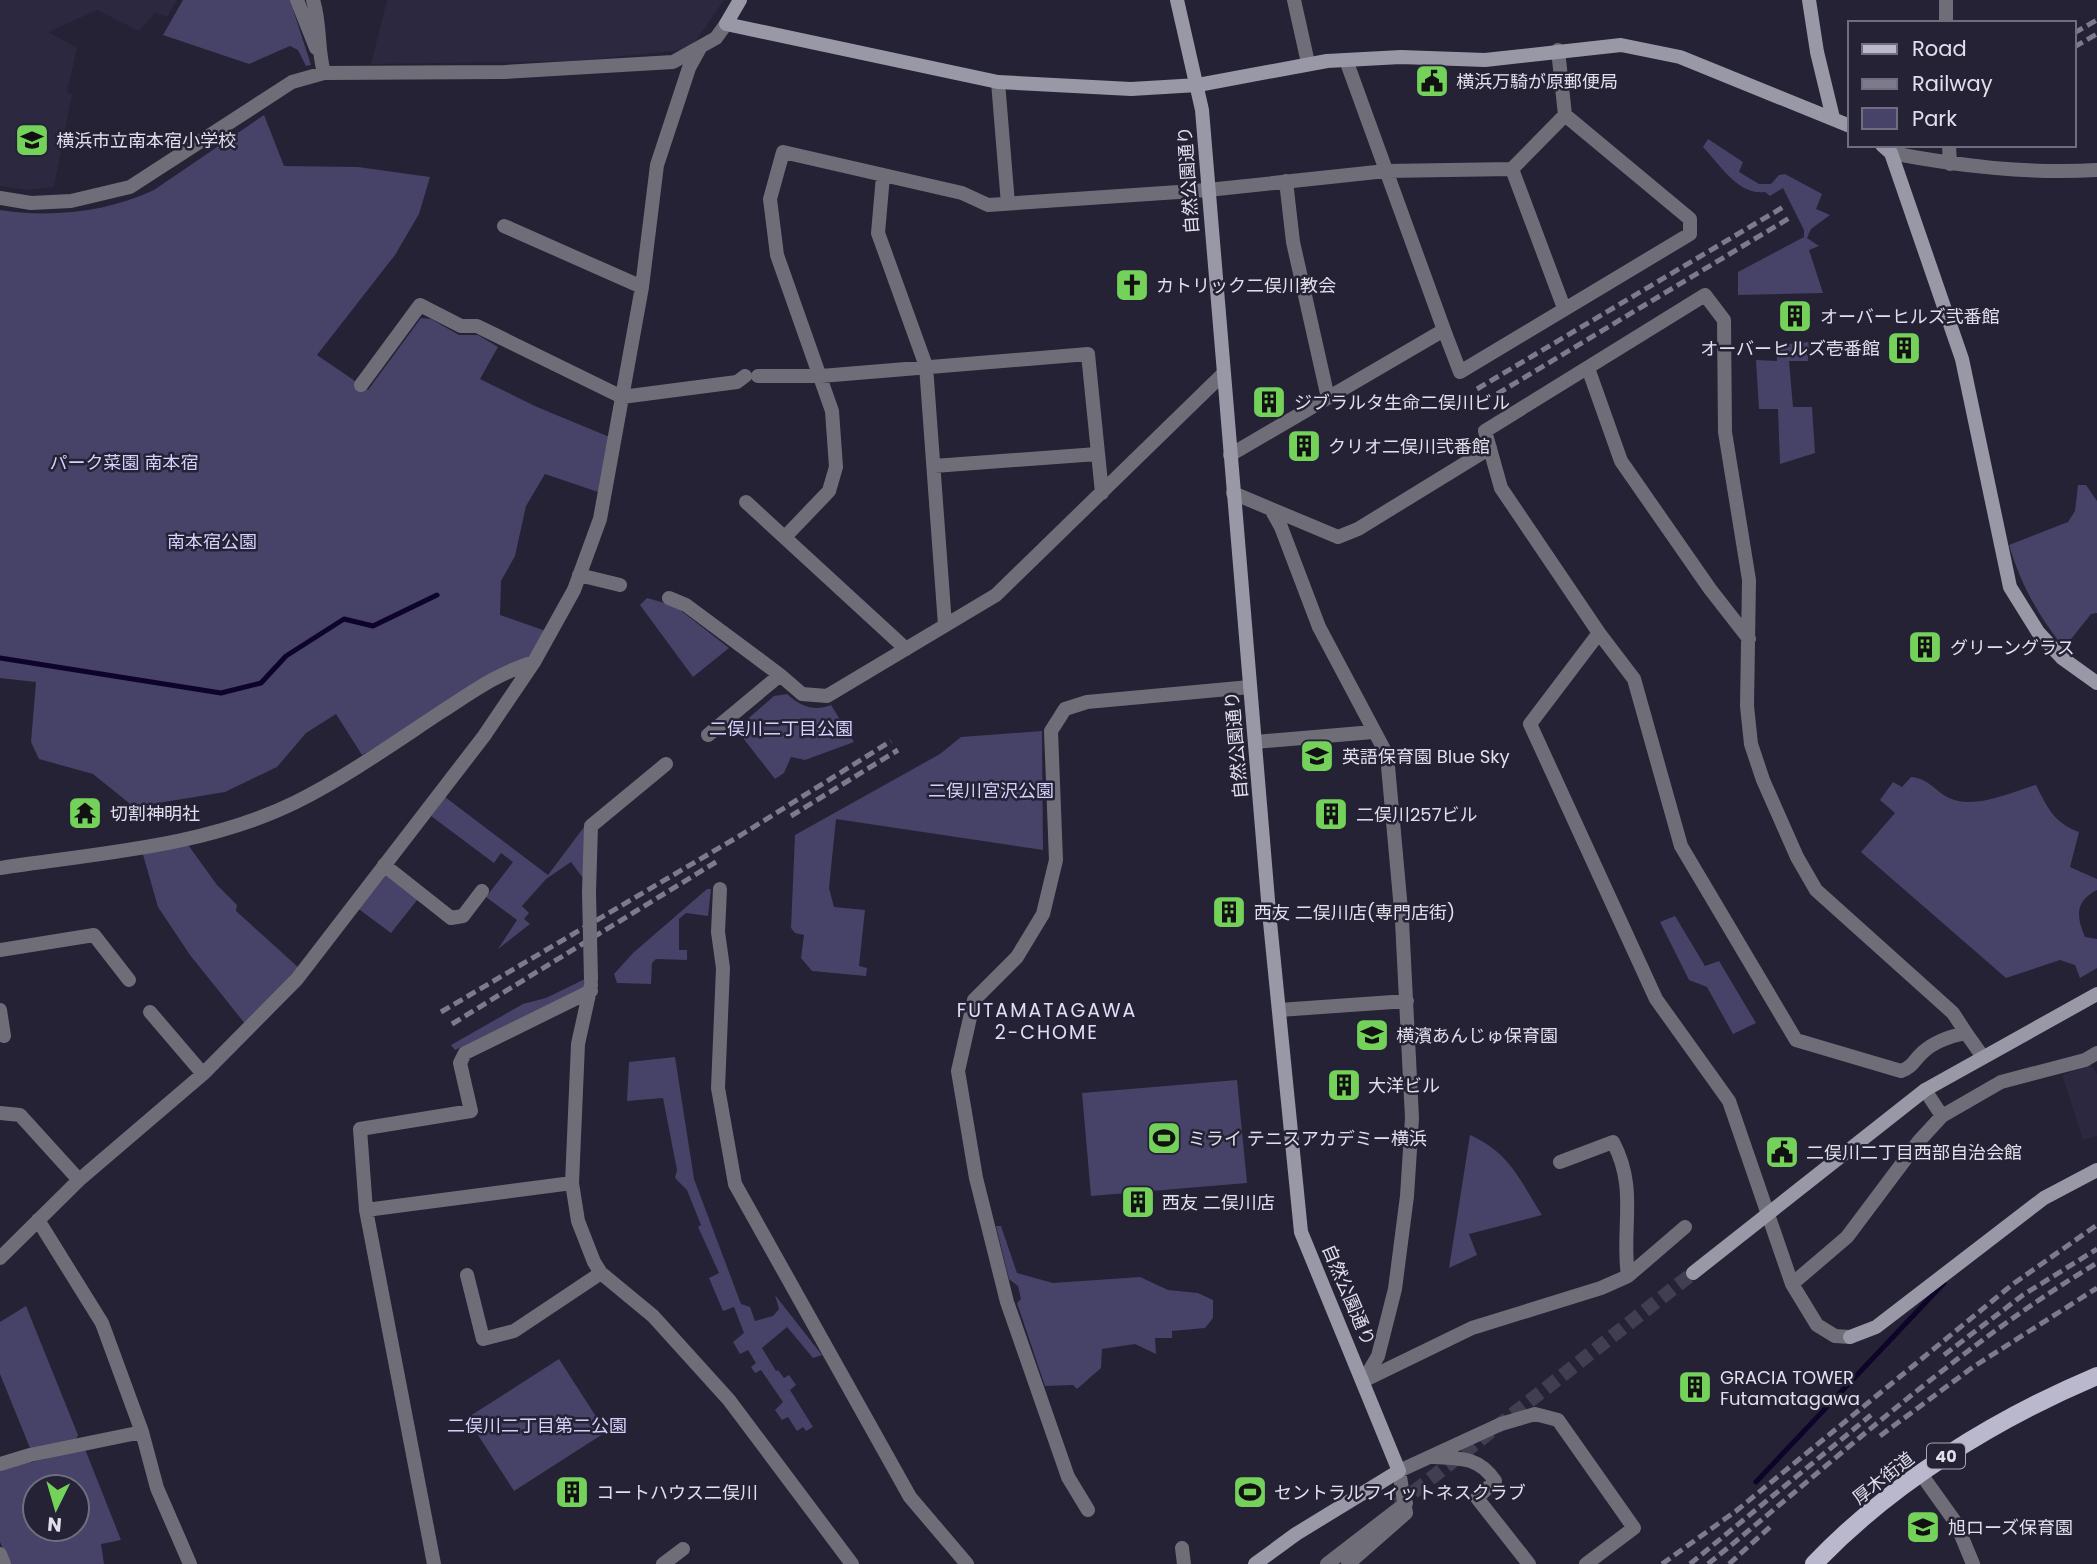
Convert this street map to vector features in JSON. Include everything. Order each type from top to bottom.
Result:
[{"type":"main road","name":"厚木街道","points":[[1814,1564],[1859,1523],[1921,1474],[2011,1418],[2097,1376]]},
{"type":"street","points":[[297,0],[324,73]]},
{"type":"street","points":[[313,0],[320,21],[318,52]]},
{"type":"street","points":[[0,198],[31,203],[71,201],[130,187],[292,82],[324,73],[505,72],[673,62],[716,38],[740,0]]},
{"type":"street","name":"自然公園通り","points":[[1177,0],[1198,85],[1301,1232],[1364,1380],[1399,1471]]},
{"type":"street","points":[[1294,0],[1308,63]]},
{"type":"street","points":[[1809,0],[1817,52],[1833,118]]},
{"type":"street","points":[[1946,0],[1946,21]]},
{"type":"street","points":[[726,24],[998,82],[1130,89],[1198,85],[1308,63],[1401,57],[1485,61],[1558,50],[1621,45],[1680,57],[1848,125]]},
{"type":"street","points":[[0,1258],[79,1180],[203,1074],[297,979],[484,736],[534,662],[579,575],[600,519],[642,287],[657,165],[699,48]]},
{"type":"street","points":[[1346,60],[1460,372],[1690,234],[1690,219],[1565,115],[1558,50]]},
{"type":"street","points":[[998,82],[1008,204]]},
{"type":"street","points":[[785,537],[829,491],[834,479],[832,411],[776,255],[770,199],[783,152],[962,193],[988,205],[1208,190],[1386,171],[1513,169],[1565,115]]},
{"type":"street","points":[[1950,147],[1950,164]]},
{"type":"street","points":[[1887,149],[1984,170],[2097,170]]},
{"type":"street","points":[[1887,149],[1962,359],[2010,587],[2038,632],[2062,658],[2097,683]]},
{"type":"street","points":[[1513,169],[1564,308]]},
{"type":"street","points":[[883,176],[878,233],[926,366],[945,625]]},
{"type":"street","points":[[1286,181],[1293,242],[1328,398]]},
{"type":"street","points":[[503,226],[642,287]]},
{"type":"street","points":[[1966,1033],[1951,1036],[1923,1051],[1912,1067],[1901,1071],[1796,1040],[1681,846],[1634,679],[1599,633],[1501,488],[1485,431],[1705,295],[1724,320],[1725,432],[1749,580],[1747,706],[1751,744],[1763,780],[1797,857],[1816,890],[1953,1013],[1983,1057]]},
{"type":"street","points":[[361,385],[420,305],[461,326],[477,326],[622,397],[737,382],[752,376],[821,376],[1088,354],[1102,494]]},
{"type":"street","points":[[1230,455],[1444,330]]},
{"type":"street","points":[[1588,368],[1621,461],[1702,578],[1749,639]]},
{"type":"street","points":[[669,598],[686,605],[802,694],[827,696],[996,595],[1223,374]]},
{"type":"street","points":[[1233,493],[1338,537],[1359,530],[1490,449]]},
{"type":"street","points":[[934,466],[1097,454]]},
{"type":"street","points":[[746,502],[906,649]]},
{"type":"street","points":[[1271,509],[1281,527],[1320,627],[1387,755],[1412,1081],[1407,1196],[1395,1289],[1378,1356],[1364,1380]]},
{"type":"street","points":[[579,575],[620,585]]},
{"type":"street","points":[[1599,633],[1530,724],[1656,999],[1730,1101],[1793,1284],[1817,1325],[1835,1335],[1850,1337],[1876,1326],[2044,1198],[2097,1170]]},
{"type":"street","points":[[0,868],[180,839],[234,827],[296,802],[490,678],[534,662]]},
{"type":"street","points":[[708,735],[780,675]]},
{"type":"street","points":[[1088,1510],[1068,1477],[1007,1302],[974,1164],[958,1071],[961,1047],[974,1000],[1017,957],[1043,914],[1051,891],[1056,828],[1051,731],[1065,709],[1087,702],[1250,687]]},
{"type":"street","points":[[1255,742],[1373,732]]},
{"type":"street","points":[[666,764],[591,826],[591,985],[578,1044],[572,1183],[578,1221],[601,1273],[653,1315],[729,1399],[852,1564]]},
{"type":"street","points":[[384,865],[451,918],[463,916],[482,891]]},
{"type":"street","points":[[720,889],[718,932],[723,968],[718,1088],[735,1184],[910,1497],[967,1564]]},
{"type":"street","points":[[0,950],[94,935],[129,980]]},
{"type":"street","points":[[434,1564],[366,1210],[360,1129],[471,1111],[460,1063],[465,1053],[591,985]]},
{"type":"street","points":[[1693,1273],[1925,1090],[2097,994]]},
{"type":"street","points":[[1279,1010],[1407,1001]]},
{"type":"street","points":[[0,1010],[4,1036]]},
{"type":"street","points":[[150,1012],[203,1074]]},
{"type":"street","points":[[1793,1284],[1847,1237],[1919,1141],[1942,1116],[2001,1082],[2085,1060],[2097,1053]]},
{"type":"street","points":[[1925,1090],[1942,1116]]},
{"type":"street","points":[[0,1113],[20,1115],[79,1180]]},
{"type":"street","points":[[1560,1162],[1613,1142],[1622,1160],[1629,1196],[1626,1259],[1628,1276]]},
{"type":"street","points":[[366,1210],[572,1183]]},
{"type":"street","points":[[38,1220],[102,1322],[142,1432],[157,1488],[190,1564]]},
{"type":"street","points":[[1364,1380],[1472,1328],[1601,1288],[1628,1276],[1685,1227]]},
{"type":"street","points":[[467,1275],[483,1339],[514,1331],[601,1273]]},
{"type":"street","points":[[1255,1564],[1316,1521],[1399,1471],[1501,1424],[1535,1414],[1558,1420],[1634,1528],[1586,1564]]},
{"type":"street","points":[[0,1465],[30,1455],[142,1432]]},
{"type":"street","points":[[1428,1456],[1469,1458],[1487,1469],[1495,1481],[1477,1498],[1529,1564]]},
{"type":"street","points":[[1348,1564],[1406,1513],[1399,1471]]},
{"type":"street","points":[[1921,1474],[1956,1523],[1973,1564]]},
{"type":"street","points":[[1327,1564],[1406,1503]]},
{"type":"street","points":[[1182,1548],[1184,1564]]},
{"type":"street","points":[[663,1564],[683,1549]]},
{"type":"street","points":[[0,1554],[4,1564]]},
{"type":"shaded area","name":"横浜市立南本宿小学校","points":[[0,0],[177,0],[167,17],[155,13],[139,31],[97,10],[49,32],[77,48],[67,93],[72,94],[54,187],[26,190],[0,186]]},
{"type":"shaded area","points":[[387,0],[724,0],[695,42],[684,50],[573,61],[371,64]]},
{"type":"shaded area","points":[[2091,1065],[2097,1074],[2097,1136],[2083,1140],[2062,1075]]},
{"type":"green space","points":[[183,0],[290,0],[311,65],[306,66],[298,50],[290,46],[249,64],[163,35]]},
{"type":"green space","name":"南本宿公園","points":[[264,115],[284,166],[358,167],[430,177],[419,214],[395,255],[317,355],[368,390],[421,318],[431,319],[459,335],[478,335],[498,347],[480,379],[537,407],[612,438],[598,492],[545,474],[526,506],[515,556],[501,581],[500,615],[546,631],[528,659],[362,755],[336,714],[306,733],[277,767],[225,792],[134,807],[93,774],[39,759],[31,742],[36,682],[0,678],[0,210],[59,213],[98,208],[136,198],[154,190]]},
{"type":"green space","points":[[1708,139],[1743,162],[1739,172],[1759,184],[1771,184],[1779,175],[1785,174],[1822,194],[1816,209],[1830,215],[1811,229],[1807,238],[1819,246],[1809,250],[1823,293],[1738,295],[1738,272],[1804,237],[1804,230],[1783,188],[1770,196],[1738,184],[1703,147]]},
{"type":"green space","points":[[1809,342],[1808,361],[1789,361],[1793,407],[1812,407],[1815,453],[1780,464],[1778,409],[1759,409],[1756,360],[1777,361],[1777,345]]},
{"type":"green space","points":[[2078,485],[2086,485],[2097,501],[2097,613],[2091,614],[2064,648],[2031,599],[2009,545],[2068,522],[2075,511]]},
{"type":"green space","points":[[647,598],[675,606],[729,648],[693,677],[640,605]]},
{"type":"green space","name":"二俣川二丁目公園","points":[[787,694],[808,707],[831,705],[854,742],[805,760],[791,757],[784,773],[775,779],[736,729],[774,696]]},
{"type":"green space","name":"二俣川宮沢公園","points":[[1042,731],[1043,850],[836,819],[829,888],[834,907],[865,910],[859,966],[867,968],[866,976],[812,971],[801,958],[804,935],[795,933],[791,928],[795,835],[940,754],[961,737]]},
{"type":"green space","points":[[1911,777],[1927,782],[1949,798],[1970,802],[1993,799],[2036,785],[2057,819],[2079,832],[2070,867],[2097,879],[2097,890],[2081,904],[2079,916],[2085,937],[2097,939],[2097,968],[2080,978],[2075,965],[2060,960],[2006,978],[1861,852],[1895,813],[1880,800],[1893,782],[1902,787]]},
{"type":"green space","points":[[445,797],[548,875],[584,827],[586,882],[571,862],[546,879],[522,906],[529,913],[524,919],[530,924],[498,949],[517,920],[486,897],[513,862],[501,853],[494,863],[431,816]]},
{"type":"green space","points":[[186,842],[217,885],[237,905],[236,911],[299,968],[246,1025],[190,955],[158,907],[142,851]]},
{"type":"green space","points":[[383,872],[418,899],[391,933],[356,907]]},
{"type":"green space","points":[[707,889],[711,889],[708,916],[686,913],[679,919],[679,950],[687,950],[687,960],[656,959],[652,963],[651,984],[617,983],[614,974],[633,953]]},
{"type":"green space","points":[[1675,916],[1705,966],[1719,961],[1756,1023],[1733,1034],[1707,987],[1689,980],[1660,922]]},
{"type":"green space","points":[[587,978],[587,986],[455,1050],[451,1045],[523,1004],[546,998]]},
{"type":"green space","points":[[675,1057],[694,1179],[741,1304],[750,1307],[755,1321],[773,1316],[779,1309],[775,1295],[822,1355],[813,1358],[787,1327],[762,1348],[776,1371],[784,1378],[789,1375],[796,1385],[790,1390],[813,1427],[806,1431],[803,1427],[797,1431],[788,1417],[782,1420],[775,1410],[783,1402],[761,1370],[755,1373],[751,1367],[756,1363],[748,1350],[740,1354],[733,1342],[744,1333],[734,1307],[723,1311],[709,1278],[719,1273],[698,1227],[701,1225],[687,1190],[675,1178],[677,1170],[663,1098],[627,1101],[629,1062]]},
{"type":"green space","name":"ミライ テニスアカデミー横浜","points":[[1237,1080],[1247,1183],[1091,1196],[1082,1093]]},
{"type":"green space","points":[[1470,1135],[1484,1142],[1504,1159],[1542,1215],[1469,1234],[1477,1255],[1449,1268]]},
{"type":"green space","points":[[996,1226],[1001,1226],[1017,1273],[1053,1283],[1140,1277],[1168,1290],[1198,1293],[1213,1300],[1213,1318],[1205,1328],[1172,1331],[1172,1338],[1155,1338],[1156,1354],[1135,1344],[1102,1349],[1101,1368],[1077,1389],[1073,1385],[1045,1386],[1017,1303],[1021,1299],[1018,1286],[1009,1279]]},
{"type":"green space","points":[[26,1306],[78,1435],[74,1444],[32,1453],[0,1374],[0,1322]]},
{"type":"green space","name":"二俣川二丁目第二公園","points":[[559,1359],[606,1432],[514,1491],[467,1418]]},
{"type":"green space","points":[[85,1449],[121,1540],[101,1544],[104,1564],[9,1564],[0,1542],[0,1470]]},
{"type":"waterway","points":[[0,658],[221,693],[261,683],[286,656],[344,619],[373,626],[437,595]]},
{"type":"waterway","points":[[1756,1482],[1944,1283]]},
{"type":"tunnel","points":[[1397,1505],[1693,1273]]},
{"type":"railway","points":[[2076,32],[2097,20]]},
{"type":"railway","points":[[2076,46],[2097,34]]},
{"type":"railway","points":[[1477,389],[1785,206]]},
{"type":"railway","points":[[1497,394],[1791,217]]},
{"type":"railway","points":[[441,1012],[741,835],[891,741]]},
{"type":"railway","points":[[791,816],[898,750]]},
{"type":"railway","points":[[452,1024],[716,862]]},
{"type":"railway","points":[[1662,1564],[1736,1511],[2013,1284],[2097,1225]]},
{"type":"railway","points":[[1944,1355],[2023,1295],[2097,1249]]},
{"type":"railway","points":[[1708,1564],[1946,1368],[2045,1296],[2097,1263]]},
{"type":"railway","points":[[1880,1436],[1973,1367],[2097,1288]]},
{"type":"railway","points":[[1690,1564],[1871,1415]]},
{"type":"railway","points":[[1729,1564],[1770,1527]]},
{"type":"place","name":"横浜万騎が原郵便局","points":[[1432,81]]},
{"type":"place","name":"横浜市立南本宿小学校","points":[[32,140]]},
{"type":"place","name":"カトリック二俣川教会","points":[[1132,285]]},
{"type":"place","name":"オーバーヒルズ弐番館","points":[[1795,316]]},
{"type":"place","name":"オーバーヒルズ壱番館","points":[[1904,348]]},
{"type":"place","name":"ジブラルタ生命二俣川ビル","points":[[1269,402]]},
{"type":"place","name":"クリオ二俣川弐番館","points":[[1304,446]]},
{"type":"place","name":"グリーングラス","points":[[1925,647]]},
{"type":"place","name":"英語保育園 Blue Sky","points":[[1317,756]]},
{"type":"place","name":"切割神明社","points":[[85,813]]},
{"type":"place","name":"二俣川257ビル","points":[[1331,814]]},
{"type":"place","name":"西友 二俣川店(専門店街)","points":[[1229,912]]},
{"type":"place","name":"横濱あんじゅ保育園","points":[[1372,1035]]},
{"type":"place","name":"大洋ビル","points":[[1344,1085]]},
{"type":"place","name":"ミライ テニスアカデミー横浜","points":[[1164,1138]]},
{"type":"place","name":"二俣川二丁目西部自治会館","points":[[1782,1152]]},
{"type":"place","name":"西友 二俣川店","points":[[1138,1202]]},
{"type":"place","name":"GRACIA TOWER Futamatagawa","points":[[1695,1387]]},
{"type":"place","name":"コートハウス二俣川","points":[[572,1492]]},
{"type":"place","name":"セントラルフィットネスクラブ","points":[[1250,1492]]},
{"type":"place","name":"旭ローズ保育園","points":[[1923,1527]]},
{"type":"district","name":"FUTAMATAGAWA 2-CHOME","points":[[1047,1021]]},
{"type":"park label","name":"パーク菜園 南本宿","points":[[124,462]]}]
